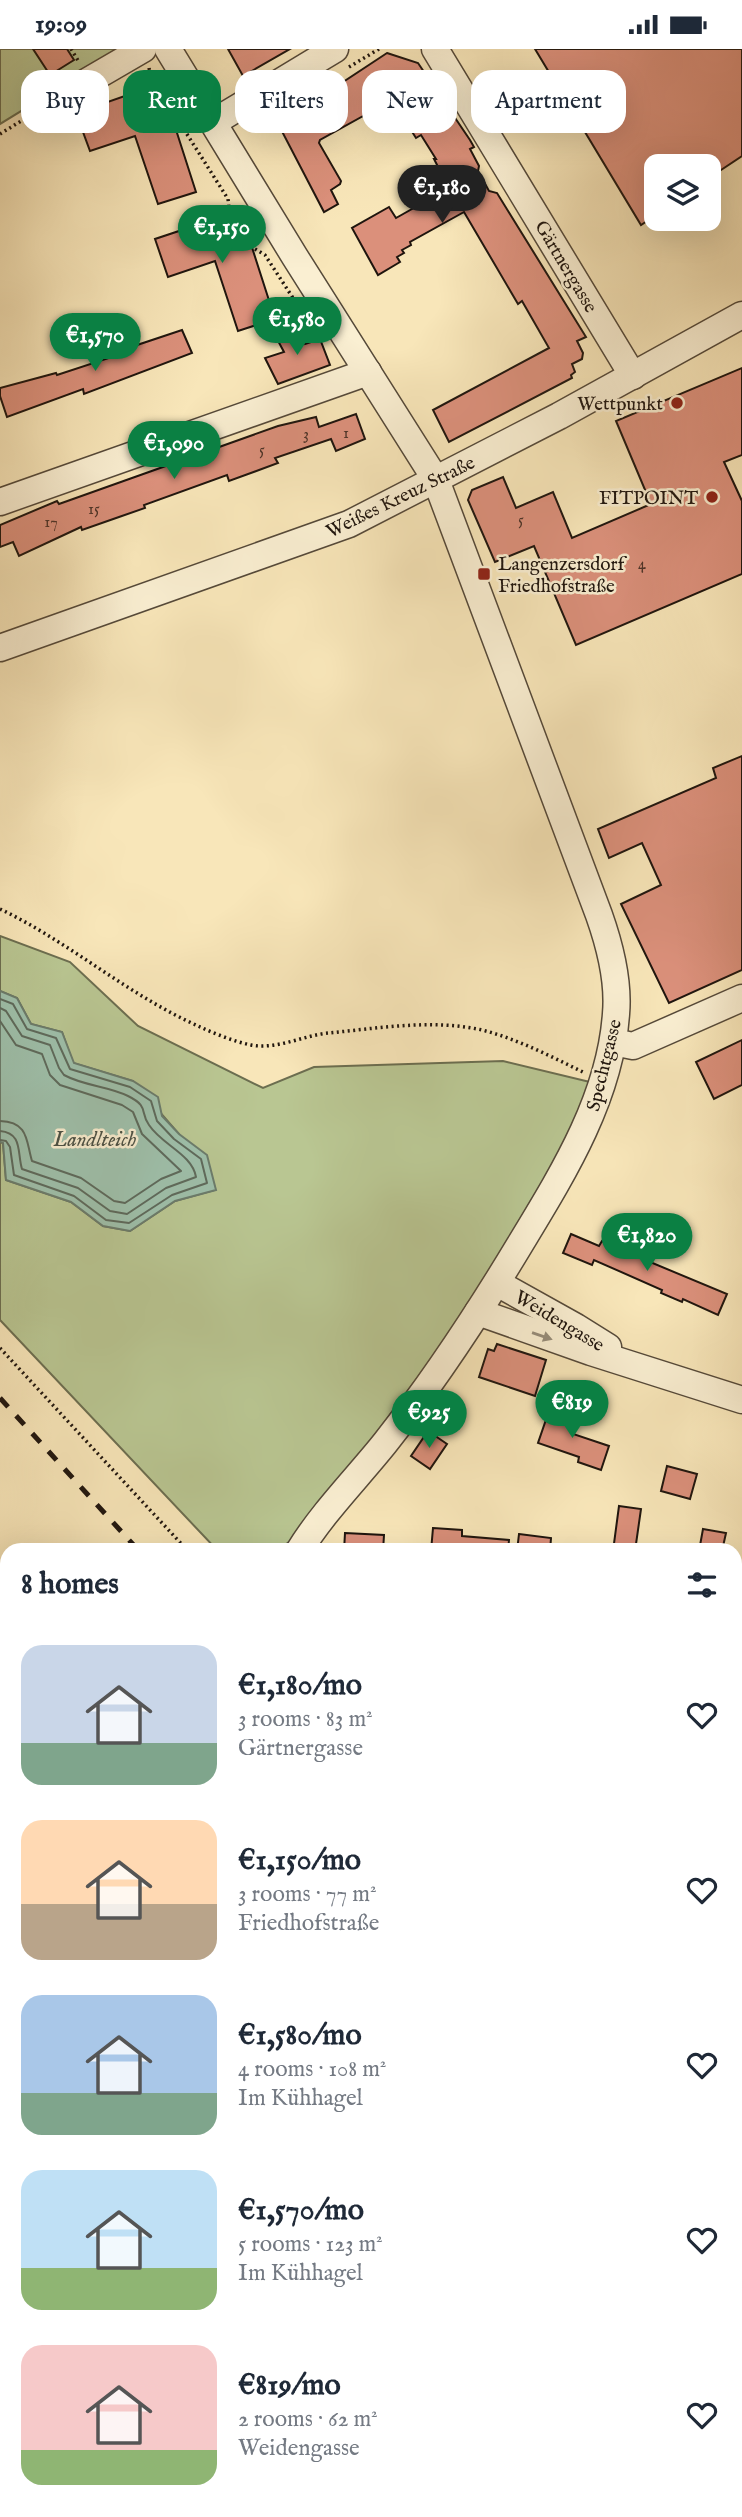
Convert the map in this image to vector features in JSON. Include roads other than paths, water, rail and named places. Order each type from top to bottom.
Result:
[{"type":"street","points":[[221,118],[335,49]]},
{"type":"street","name":"Gärtnergasse","points":[[435,49],[633,376]]},
{"type":"street","points":[[109,74],[153,53]]},
{"type":"street","name":"Spechtgasse","points":[[153,53],[168,70]]},
{"type":"street","name":"Spechtgasse","points":[[221,133],[436,480],[603,927],[613,968],[616,996],[613,1042],[602,1081],[589,1119],[569,1160],[478,1312],[404,1419],[305,1543]]},
{"type":"street","name":"Weißes Kreuz Straße","points":[[0,648],[349,524],[633,376],[742,315]]},
{"type":"street","points":[[0,502],[368,372]]},
{"type":"street","points":[[613,1042],[633,1046],[742,998]]},
{"type":"street","name":"Weidengasse","points":[[497,1283],[604,1344],[622,1360]]},
{"type":"street","name":"Weidengasse","points":[[478,1312],[742,1399]]},
{"type":"water","name":"Landlteich","points":[[0,991],[17,998],[31,1024],[62,1032],[74,1063],[133,1081],[158,1097],[162,1116],[179,1134],[207,1155],[216,1190],[175,1201],[130,1231],[103,1226],[71,1202],[6,1180],[3,1143],[0,1142]]},
{"type":"railway","points":[[0,1398],[132,1543]]},
{"type":"place","name":"Wettpunkt","points":[[677,403]]},
{"type":"place","name":"FITPOINT","points":[[712,497]]},
{"type":"place","name":"Langenzersdorf Friedhofstraße","points":[[484,574]]}]
